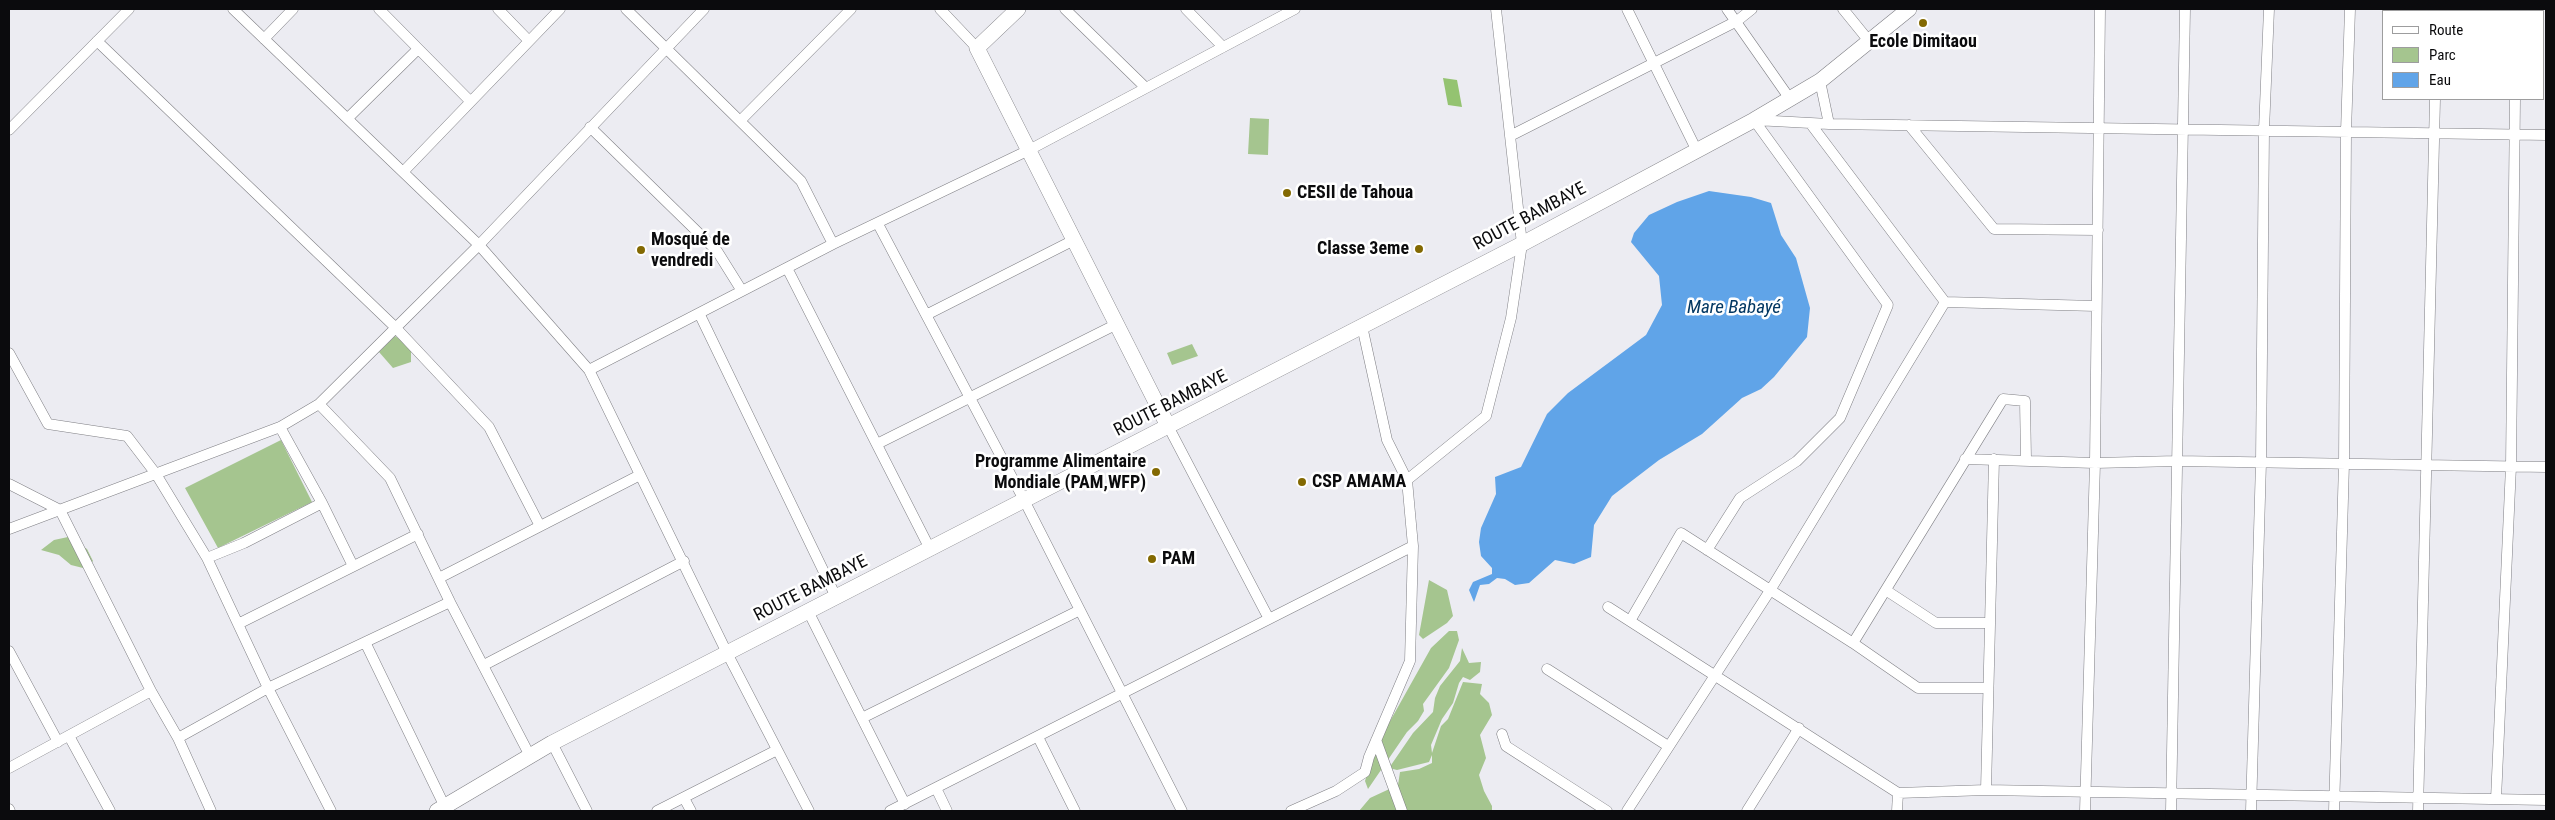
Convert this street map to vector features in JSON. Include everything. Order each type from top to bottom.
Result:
[{"type":"street","points":[[11,123],[129,9]]},
{"type":"street","points":[[233,9],[479,245],[589,370],[727,653],[809,811]]},
{"type":"street","points":[[264,39],[293,9]]},
{"type":"street","points":[[379,9],[417,50],[470,102]]},
{"type":"street","points":[[498,9],[529,41]]},
{"type":"street","points":[[404,171],[560,9]]},
{"type":"street","points":[[626,9],[802,181],[833,244]]},
{"type":"street","points":[[9,529],[280,427],[319,404],[479,245],[704,9]]},
{"type":"street","points":[[740,121],[851,9]]},
{"type":"street","points":[[940,9],[977,48],[1168,426],[1270,619]]},
{"type":"street","points":[[977,48],[1018,9]]},
{"type":"street","points":[[1065,9],[1146,88]]},
{"type":"street","points":[[1186,9],[1223,47]]},
{"type":"street","points":[[589,370],[833,244],[1029,150],[1296,9]]},
{"type":"street","points":[[1407,480],[1486,416],[1511,318],[1522,244],[1496,9]]},
{"type":"street","points":[[1627,9],[1696,149]]},
{"type":"street","points":[[1727,9],[1790,99]]},
{"type":"street","points":[[1510,136],[1737,21],[1752,9]]},
{"type":"street","points":[[1843,9],[1869,41]]},
{"type":"street","name":"ROUTE BAMBAYE","points":[[441,809],[552,743],[1522,244],[1696,149],[1754,120],[1820,81],[1909,9]]},
{"type":"street","points":[[2085,811],[2095,463],[2100,9]]},
{"type":"street","points":[[2171,811],[2186,9]]},
{"type":"street","points":[[2251,811],[2261,462],[2264,130],[2268,9]]},
{"type":"street","points":[[2334,811],[2344,464],[2346,132],[2350,9]]},
{"type":"street","points":[[97,41],[395,327],[489,427],[540,526]]},
{"type":"street","points":[[348,118],[417,50]]},
{"type":"street","points":[[1820,81],[1829,124]]},
{"type":"street","points":[[2418,811],[2435,100]]},
{"type":"street","points":[[2496,799],[2511,466],[2515,100]]},
{"type":"street","points":[[1754,120],[1829,124],[2546,135]]},
{"type":"street","points":[[1707,550],[1740,498],[1797,461],[1840,418],[1888,305],[1754,120]]},
{"type":"street","points":[[1810,123],[1945,302]]},
{"type":"street","points":[[1909,125],[1994,228],[2098,230]]},
{"type":"street","points":[[590,127],[717,251],[742,291]]},
{"type":"street","points":[[878,224],[1024,500],[1182,811]]},
{"type":"street","points":[[926,314],[1074,240]]},
{"type":"street","points":[[787,268],[930,549]]},
{"type":"street","points":[[1945,302],[2096,306]]},
{"type":"street","points":[[1627,811],[1771,590],[1945,302]]},
{"type":"street","points":[[699,314],[836,597]]},
{"type":"street","points":[[877,444],[1117,324]]},
{"type":"street","points":[[1291,811],[1336,791],[1365,772],[1376,740],[1410,661],[1414,546],[1407,480],[1387,440],[1362,326]]},
{"type":"street","points":[[9,353],[48,424],[127,436],[156,474],[207,558],[268,688],[331,811]]},
{"type":"street","points":[[1853,643],[1965,459],[2004,399],[2025,400],[2026,459]]},
{"type":"street","points":[[319,404],[390,478],[450,602],[484,664],[530,756]]},
{"type":"street","points":[[280,427],[322,503],[353,566]]},
{"type":"street","points":[[1965,459],[2026,459],[2095,463],[2177,461],[2546,467]]},
{"type":"street","points":[[1986,790],[1994,459]]},
{"type":"street","points":[[439,578],[640,476]]},
{"type":"street","points":[[9,484],[60,510],[151,691],[178,738],[211,811]]},
{"type":"street","points":[[207,558],[244,543],[322,503]]},
{"type":"street","points":[[1630,621],[1681,533],[1853,643],[1918,688],[1988,688]]},
{"type":"street","points":[[238,624],[418,534]]},
{"type":"street","points":[[890,811],[1414,546]]},
{"type":"street","points":[[484,664],[684,562]]},
{"type":"street","points":[[1887,590],[1936,623],[1990,623]]},
{"type":"street","points":[[178,738],[268,688],[450,602]]},
{"type":"street","points":[[1608,607],[1716,674],[1898,793],[1986,790],[2546,800]]},
{"type":"street","points":[[862,718],[1080,610]]},
{"type":"street","points":[[808,611],[906,804]]},
{"type":"street","points":[[365,642],[441,809]]},
{"type":"street","points":[[9,651],[58,742]]},
{"type":"street","points":[[1547,669],[1668,746]]},
{"type":"street","points":[[9,768],[151,691]]},
{"type":"street","points":[[1747,811],[1799,728]]},
{"type":"street","points":[[1502,734],[1506,746],[1607,811]]},
{"type":"street","points":[[69,736],[110,811]]},
{"type":"street","points":[[1038,737],[1075,811]]},
{"type":"street","points":[[1376,740],[1402,811]]},
{"type":"street","points":[[552,743],[587,811]]},
{"type":"street","points":[[657,811],[777,750]]},
{"type":"street","points":[[936,788],[947,811]]},
{"type":"street","points":[[1897,811],[1898,793]]},
{"type":"street","points":[[684,798],[691,811]]},
{"type":"green space","points":[[1443,78],[1457,80],[1462,107],[1448,105]]},
{"type":"green space","points":[[1250,118],[1269,119],[1268,155],[1248,154]]},
{"type":"green space","points":[[395,336],[408,345],[411,344],[411,362],[393,368],[379,352]]},
{"type":"green space","points":[[1192,344],[1198,356],[1172,365],[1167,353]]},
{"type":"green space","points":[[281,440],[312,502],[218,548],[185,488]]},
{"type":"green space","points":[[68,537],[87,549],[93,561],[87,569],[71,565],[59,555],[41,550],[54,540]]},
{"type":"green space","points":[[1429,580],[1447,590],[1453,616],[1447,623],[1423,639],[1419,635]]},
{"type":"green space","points":[[1449,631],[1457,631],[1459,640],[1449,668],[1423,704],[1424,711],[1418,721],[1407,732],[1368,789],[1365,781],[1375,748],[1431,648]]},
{"type":"green space","points":[[1462,648],[1469,663],[1481,662],[1480,672],[1470,680],[1463,677],[1459,683],[1453,703],[1442,719],[1431,745],[1432,753],[1441,726],[1448,719],[1463,682],[1482,684],[1480,694],[1489,703],[1492,715],[1480,735],[1486,758],[1479,775],[1484,791],[1492,806],[1492,811],[1359,811],[1370,798],[1398,785],[1400,772],[1419,769],[1432,763],[1432,755],[1429,762],[1397,770],[1389,768],[1413,733],[1433,712],[1435,698],[1440,686],[1460,661]]},
{"type":"water","name":"Mare Babayé","points":[[1709,191],[1751,197],[1771,203],[1781,235],[1796,258],[1810,308],[1807,337],[1774,377],[1761,389],[1742,398],[1702,434],[1659,460],[1612,496],[1594,525],[1591,557],[1574,564],[1555,560],[1529,583],[1515,585],[1505,579],[1497,578],[1489,584],[1480,585],[1474,602],[1469,590],[1473,582],[1492,574],[1492,568],[1481,556],[1479,542],[1481,528],[1496,494],[1495,477],[1521,467],[1547,414],[1568,393],[1646,335],[1662,305],[1659,276],[1631,242],[1634,233],[1649,215],[1677,202]]},
{"type":"place","name":"Ecole Dimitaou","points":[[1923,23]]},
{"type":"place","name":"CESII de Tahoua","points":[[1287,193]]},
{"type":"place","name":"Classe 3eme","points":[[1419,249]]},
{"type":"place","name":"Mosqué de vendredi","points":[[641,250]]},
{"type":"place","name":"Programme Alimentaire Mondiale (PAM,WFP)","points":[[1156,472]]},
{"type":"place","name":"CSP AMAMA","points":[[1302,482]]},
{"type":"place","name":"PAM","points":[[1152,559]]}]
